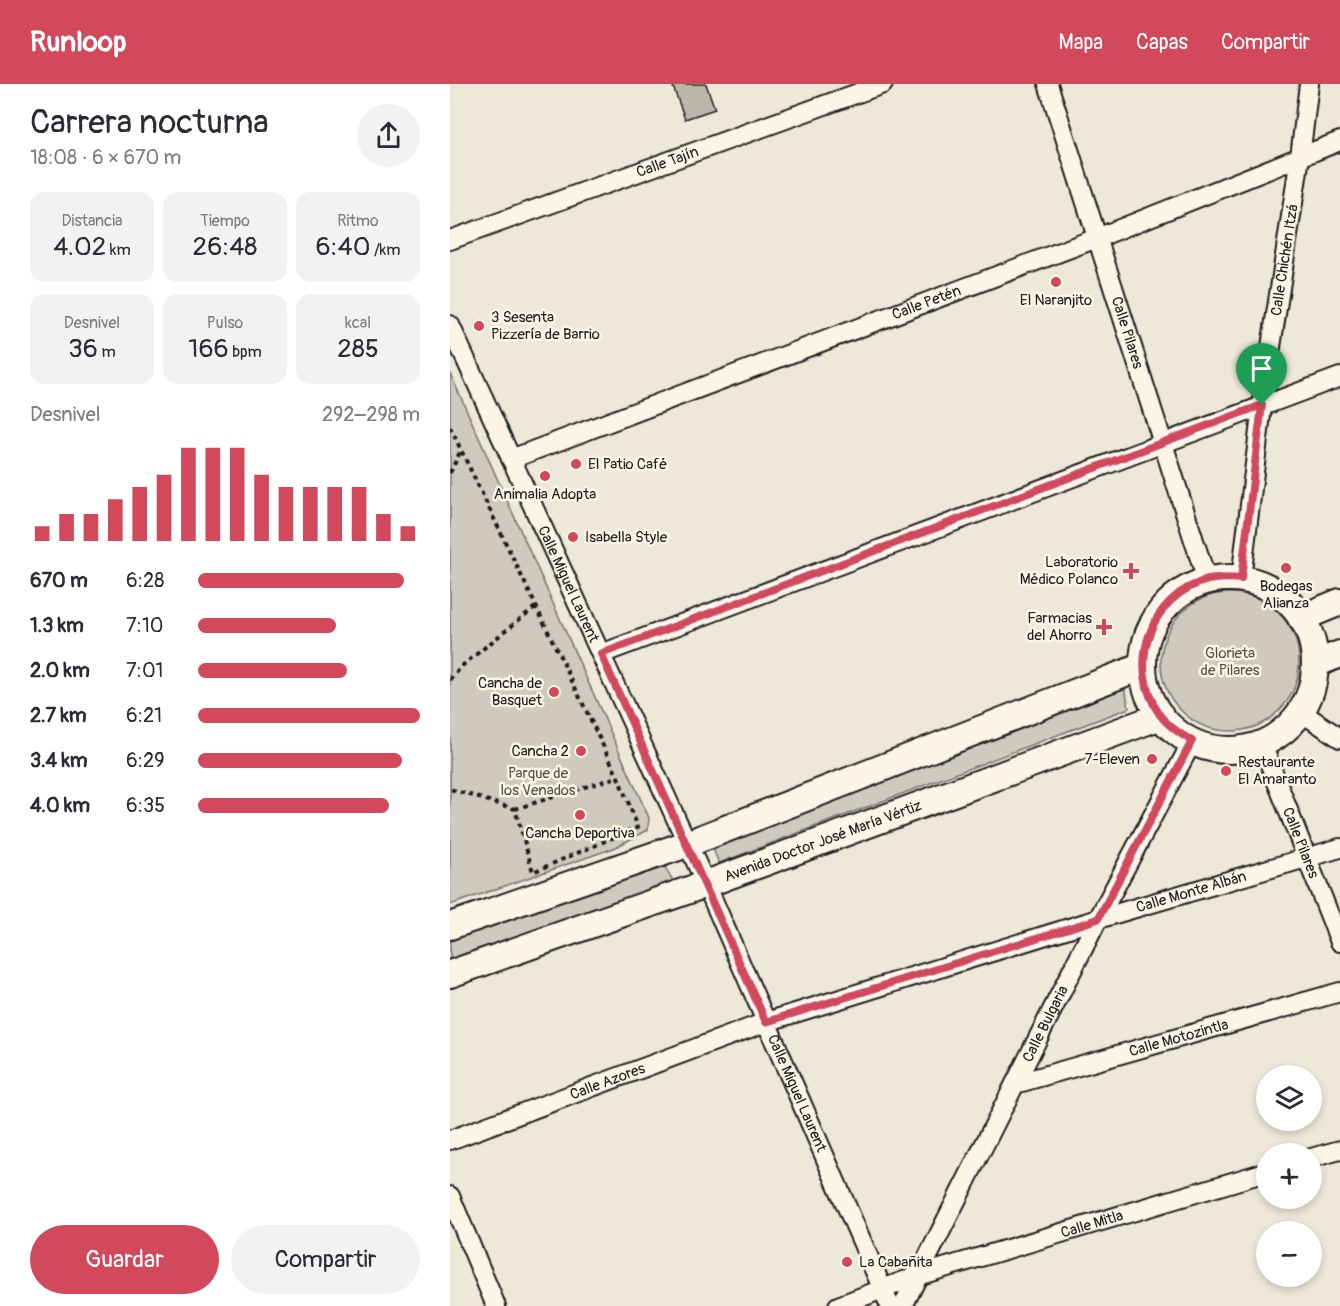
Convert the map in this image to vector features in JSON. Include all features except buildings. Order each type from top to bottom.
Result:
[{"type":"main road","points":[[1224,578],[1241,579],[1264,586],[1285,599],[1301,618],[1309,632],[1315,664],[1314,681],[1301,712],[1284,731],[1262,744],[1238,750],[1214,749],[1192,741],[1175,730],[1161,716],[1145,684],[1143,666],[1146,643],[1154,621],[1168,603],[1186,590],[1207,581],[1224,578]]},
{"type":"main road","points":[[1301,618],[1340,602]]},
{"type":"main road","points":[[1315,664],[1340,654]]},
{"type":"main road","points":[[450,926],[687,844],[1143,666]]},
{"type":"main road","name":"Avenida Doctor José María Vértiz","points":[[450,974],[706,884],[1161,716]]},
{"type":"street","name":"Calle Tajín","points":[[450,240],[883,84]]},
{"type":"street","name":"Calle Pilares","points":[[1048,84],[1207,581]]},
{"type":"street","name":"Calle Chichén Itzá","points":[[1241,579],[1262,405],[1309,84]]},
{"type":"street","name":"Calle Petén","points":[[511,459],[1097,238],[1340,141]]},
{"type":"street","name":"Calle Miguel Laurent","points":[[450,325],[706,884],[886,1298]]},
{"type":"street","points":[[601,654],[1340,377]]},
{"type":"street","points":[[1301,712],[1340,738]]},
{"type":"street","name":"Calle Bulgaria","points":[[903,1306],[1098,919],[1192,741]]},
{"type":"street","name":"Calle Pilares","points":[[1262,744],[1340,942]]},
{"type":"street","name":"Calle Monte Albán","points":[[766,1022],[1098,919],[1340,848]]},
{"type":"street","name":"Calle Motozintla","points":[[1015,1084],[1340,992]]},
{"type":"street","name":"Calle Azores","points":[[450,1140],[766,1022]]},
{"type":"street","points":[[1322,1155],[1340,1150]]},
{"type":"street","name":"Calle Mitla","points":[[838,1306],[886,1298],[917,1276],[1256,1175]]},
{"type":"street","points":[[450,1196],[496,1306]]},
{"type":"path","points":[[450,427],[460,452],[618,777],[638,827],[532,872],[515,809]]},
{"type":"path","points":[[450,473],[460,452]]},
{"type":"path","points":[[450,680],[463,665],[535,607]]},
{"type":"path","points":[[450,789],[515,809],[618,777]]},
{"type":"green space","name":"Parque de los Venados","points":[[450,373],[649,818],[648,830],[614,848],[450,905]]},
{"type":"green space","name":"Glorieta de Pilares","points":[[1230,593],[1256,598],[1279,613],[1294,636],[1299,662],[1294,688],[1279,711],[1256,726],[1230,731],[1204,726],[1181,711],[1166,688],[1161,662],[1166,636],[1181,613],[1204,598]]},
{"type":"green space","points":[[1125,688],[1129,708],[719,863],[713,849]]},
{"type":"green space","points":[[663,864],[675,884],[450,962],[450,941]]},
{"type":"place","name":"El Naranjito","points":[[1056,282]]},
{"type":"place","name":"3 Sesenta Pizzería de Barrio","points":[[479,326]]},
{"type":"place","name":"El Patio Café","points":[[576,464]]},
{"type":"place","name":"Animalia Adopta","points":[[545,476]]},
{"type":"place","name":"Isabella Style","points":[[573,537]]},
{"type":"place","name":"Bodegas Alianza","points":[[1286,568]]},
{"type":"place","name":"Laboratorio Médico Polanco","points":[[1131,571]]},
{"type":"place","name":"Farmacias del Ahorro","points":[[1104,627]]},
{"type":"place","name":"Cancha de Basquet","points":[[554,692]]},
{"type":"place","name":"Cancha 2","points":[[581,751]]},
{"type":"place","name":"7-Eleven","points":[[1152,759]]},
{"type":"place","name":"Restaurante El Amaranto","points":[[1226,771]]},
{"type":"place","name":"Cancha Deportiva","points":[[580,815]]},
{"type":"place","name":"La Cabañita","points":[[847,1262]]},
{"type":"route","points":[[1262,405],[1241,579],[1224,578],[1207,581],[1186,590],[1168,603],[1154,621],[1146,643],[1143,666],[1145,684],[1152,701],[1161,716],[1175,730],[1192,741],[1098,919],[766,1022],[601,654],[1262,405]]}]
